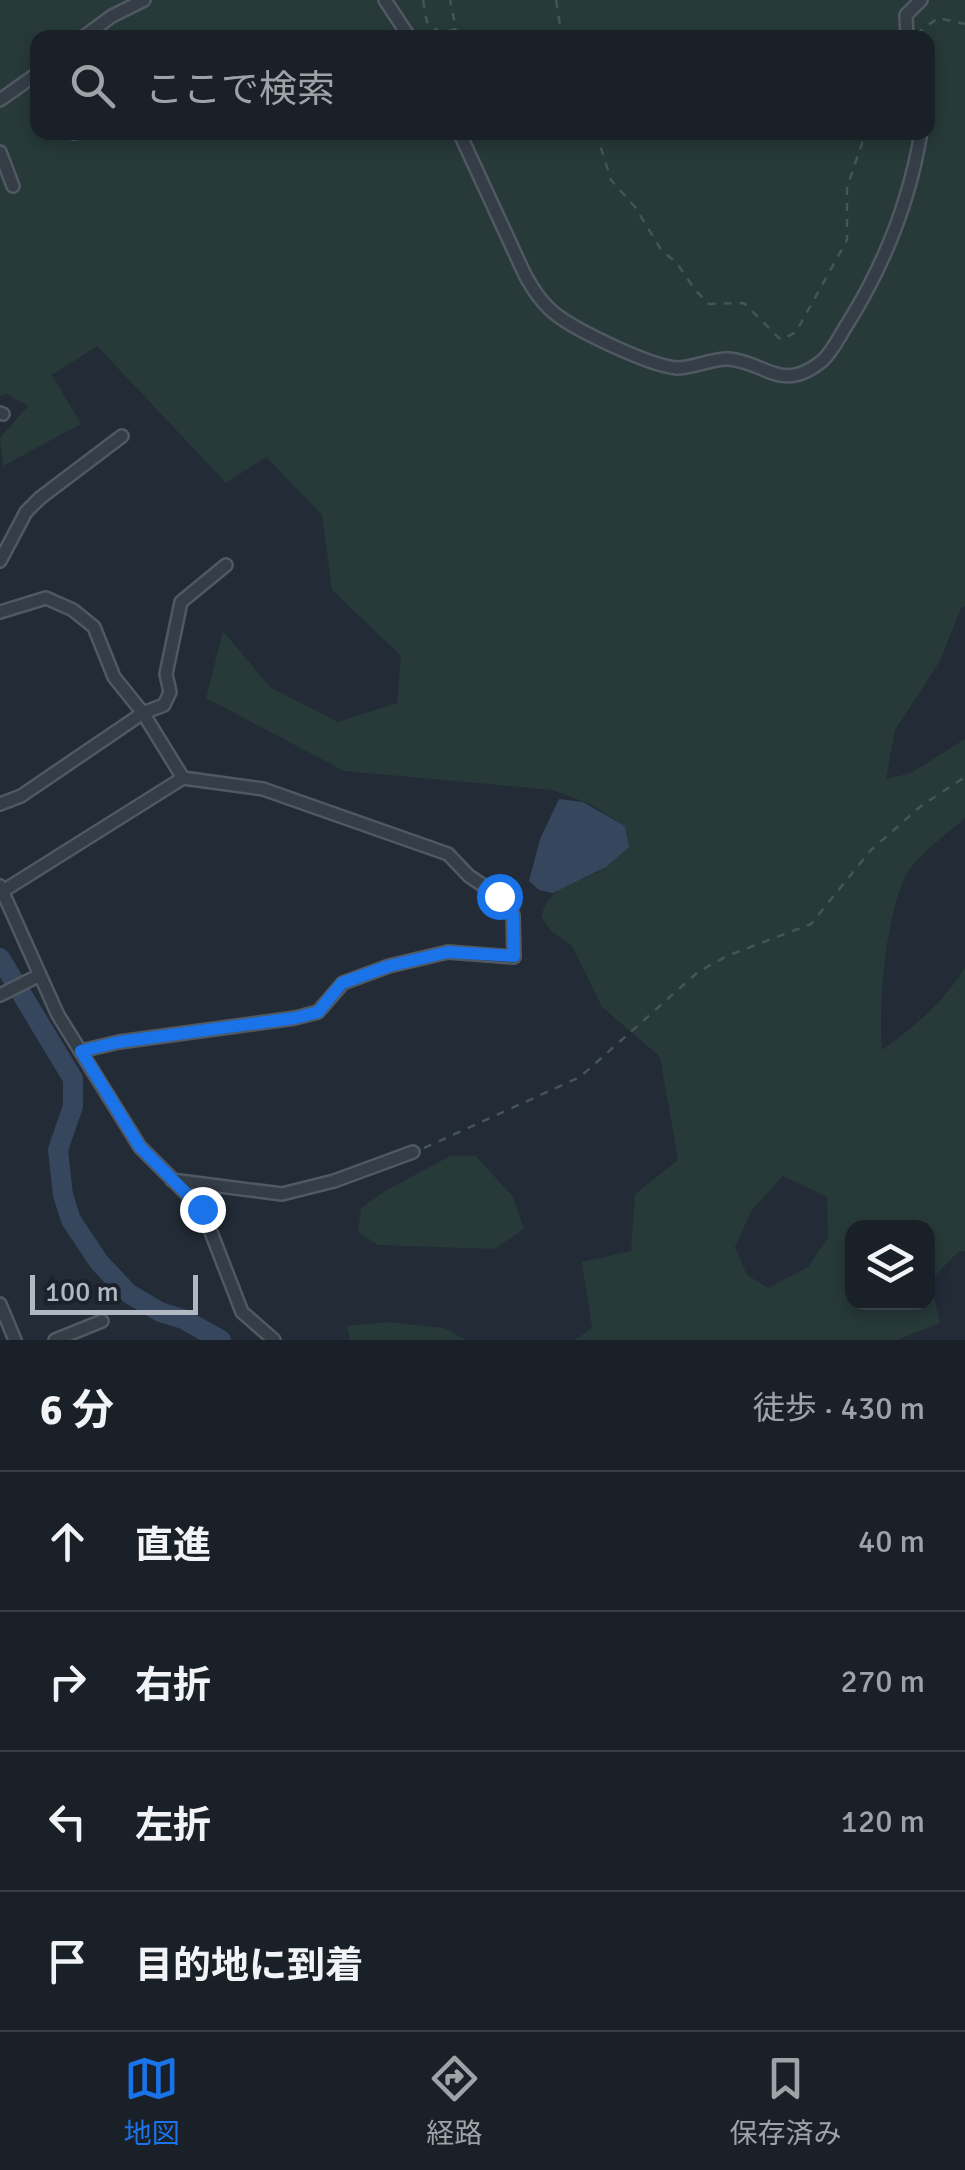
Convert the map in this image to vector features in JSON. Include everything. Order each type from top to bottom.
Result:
[{"type":"street","points":[[93,30],[144,0]]},
{"type":"street","points":[[385,0],[405,30]]},
{"type":"street","points":[[908,30],[906,15],[921,0]]},
{"type":"street","points":[[0,100],[30,79]]},
{"type":"street","points":[[463,140],[538,298],[560,318],[648,362],[678,368],[730,359],[786,376],[809,369],[825,358],[873,283],[916,165],[920,140]]},
{"type":"street","points":[[0,152],[13,186]]},
{"type":"street","points":[[0,562],[26,512],[122,436]]},
{"type":"street","points":[[0,804],[21,796],[143,714],[164,705],[168,700],[166,674],[181,602],[226,566]]},
{"type":"street","points":[[0,612],[46,598],[73,610],[94,627],[114,677],[184,778]]},
{"type":"street","points":[[81,1051],[318,1012],[342,983],[389,966],[448,952],[514,956],[513,915],[499,896],[448,854],[263,789],[184,778],[1,888],[37,976],[58,1015],[140,1147],[202,1209],[242,1312],[274,1340]]},
{"type":"street","points":[[0,995],[37,976]]},
{"type":"street","points":[[172,1180],[282,1194],[334,1181],[413,1152]]},
{"type":"street","points":[[0,1304],[15,1340]]},
{"type":"street","points":[[55,1340],[102,1321]]},
{"type":"path","points":[[424,0],[427,22],[437,30]]},
{"type":"path","points":[[450,0],[456,29],[452,30]]},
{"type":"path","points":[[556,0],[561,30]]},
{"type":"path","points":[[921,30],[938,18],[965,24]]},
{"type":"path","points":[[598,140],[611,180],[635,206],[651,237],[676,262],[696,292],[710,304],[744,303],[781,340],[796,332],[847,240],[847,187],[863,140]]},
{"type":"path","points":[[413,1152],[580,1077],[698,972],[811,924],[871,850],[921,806],[965,778]]},
{"type":"shaded area","points":[[0,0],[965,0],[965,606],[940,661],[895,730],[886,779],[911,773],[965,739],[965,818],[918,859],[903,882],[890,928],[881,1008],[882,1050],[928,1013],[965,967],[965,1251],[958,1252],[935,1276],[935,1220],[845,1220],[845,1310],[935,1310],[935,1302],[940,1323],[897,1340],[575,1340],[592,1328],[582,1262],[631,1251],[635,1194],[678,1160],[660,1057],[602,1007],[572,946],[552,932],[541,917],[557,891],[606,865],[625,826],[592,805],[553,790],[344,771],[206,698],[223,631],[270,687],[338,722],[397,703],[401,656],[332,590],[322,515],[266,457],[226,483],[97,346],[52,375],[81,424],[3,466],[0,438],[28,406],[7,394],[0,396]],"holes":[[[783,1176],[827,1197],[828,1237],[808,1267],[768,1288],[747,1275],[735,1247],[752,1210]]]},
{"type":"shaded area","points":[[450,1156],[476,1156],[513,1197],[524,1229],[494,1249],[378,1245],[358,1232],[361,1208]]},
{"type":"shaded area","points":[[388,1322],[444,1328],[466,1340],[350,1340],[347,1326]]},
{"type":"water","points":[[559,799],[583,802],[625,826],[629,847],[606,867],[553,893],[539,890],[529,881],[540,839]]},
{"type":"waterway","points":[[0,958],[73,1079],[73,1106],[58,1150],[63,1195],[71,1220],[99,1262],[128,1293],[221,1340]]},
{"type":"route","points":[[202,1209],[140,1147],[81,1051],[318,1012],[342,983],[389,966],[448,952],[514,956],[513,915],[499,896]]}]
